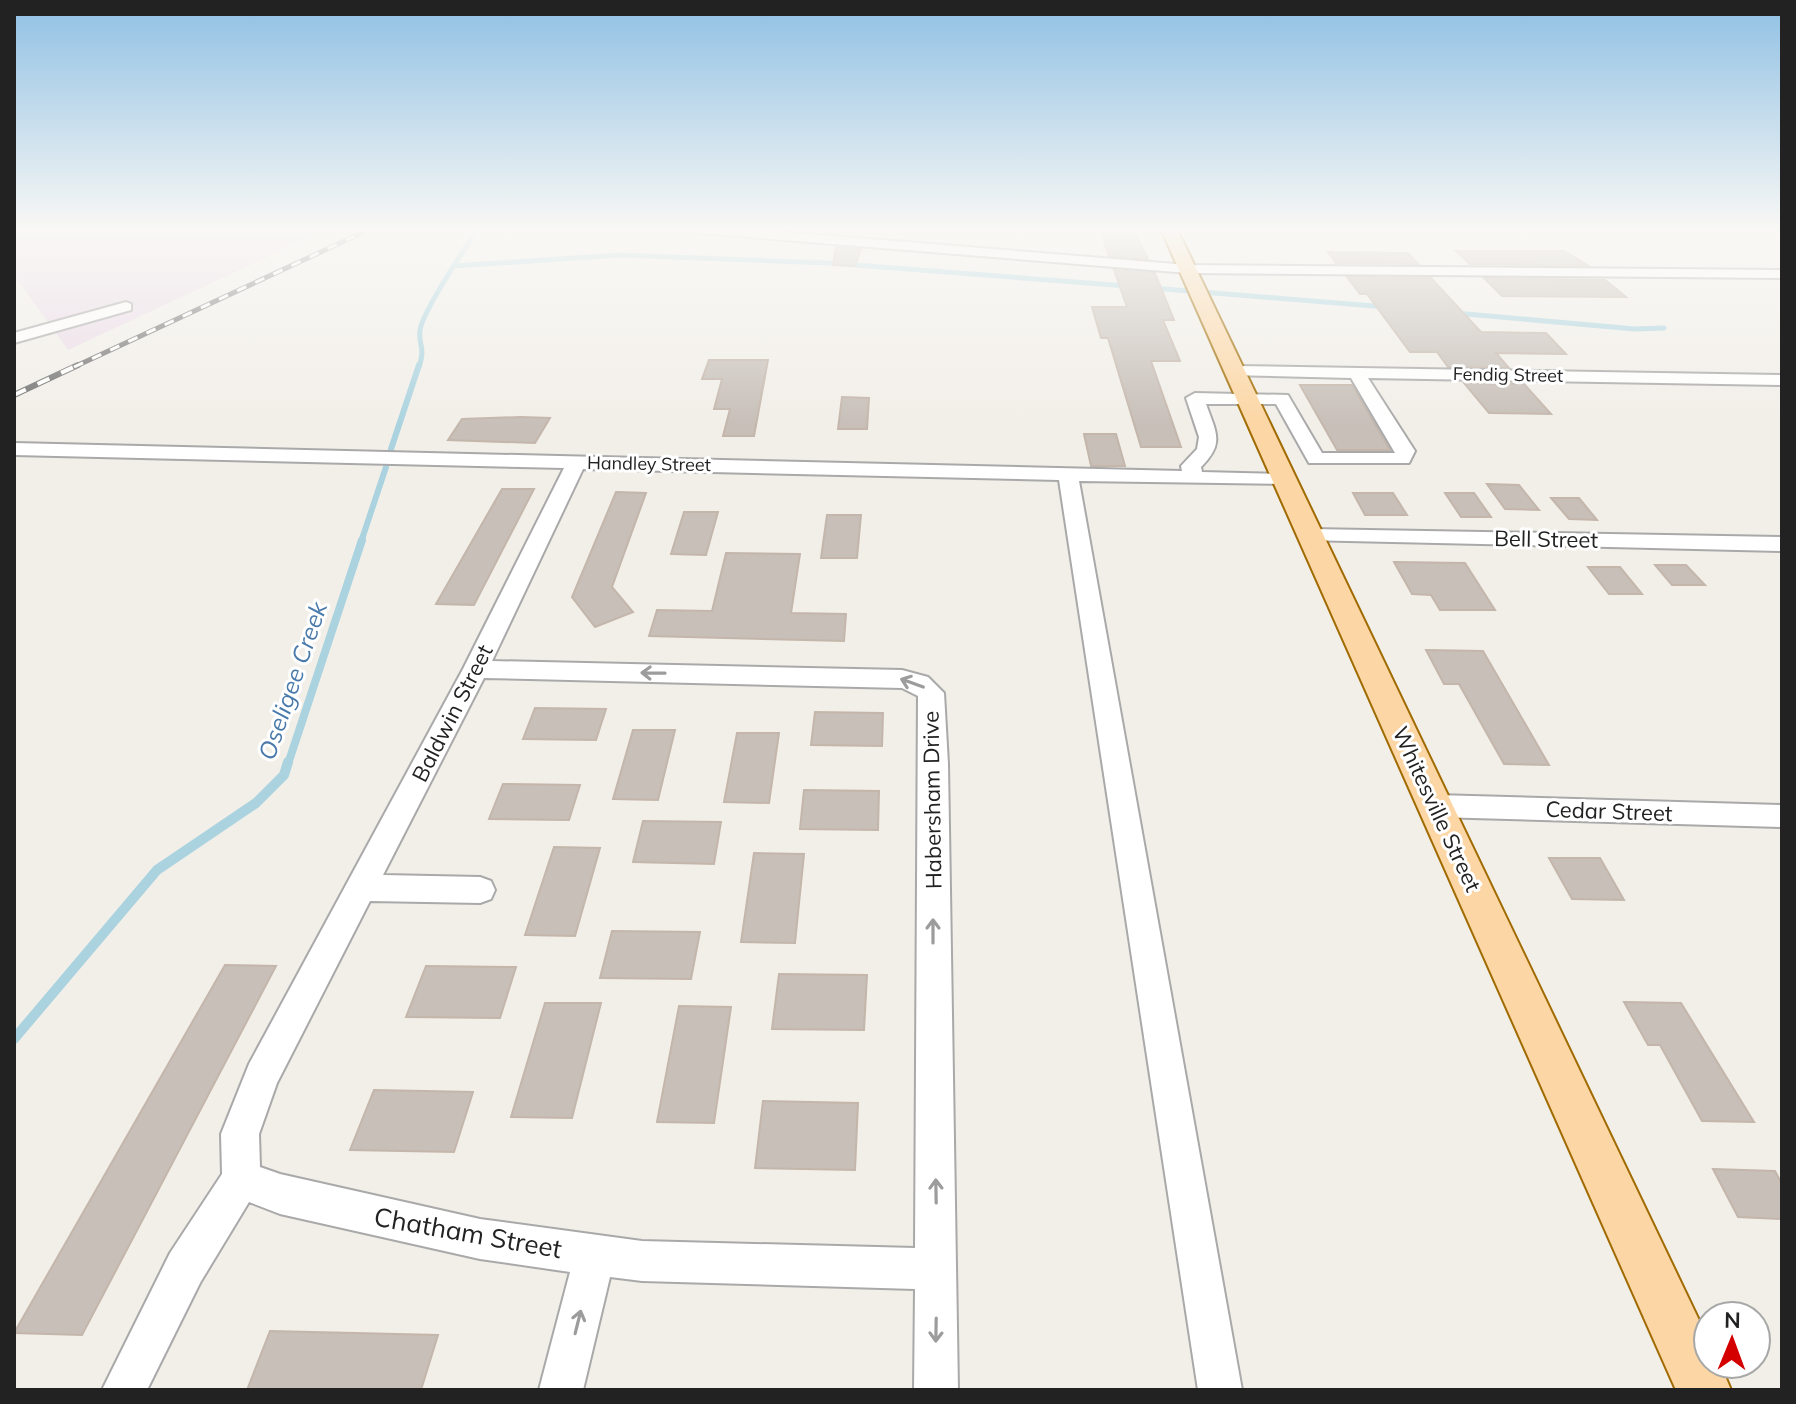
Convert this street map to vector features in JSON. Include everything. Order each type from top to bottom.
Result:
[{"type":"main road","name":"Whitesville Street","points":[[1200,295],[1704,1390]]},
{"type":"street","points":[[14,341],[126,307]]},
{"type":"street","name":"Fendig Street","points":[[1234,371],[1782,380]]},
{"type":"street","points":[[1193,478],[1191,466],[1206,451],[1208,437],[1195,398],[1277,398],[1285,402],[1316,459],[1393,461],[1405,455],[1356,373]]},
{"type":"street","points":[[1267,442],[1306,443]]},
{"type":"street","name":"Handley Street","points":[[16,450],[1285,480]]},
{"type":"street","name":"Baldwin Street","points":[[241,1179],[240,1134],[262,1076],[476,669],[576,463]]},
{"type":"street","points":[[1068,475],[1220,1390]]},
{"type":"street","name":"Bell Street","points":[[1311,535],[1782,544]]},
{"type":"street","name":"Habersham Drive","points":[[476,669],[902,679],[919,683],[931,693],[937,1269]]},
{"type":"street","name":"Cedar Street","points":[[1436,806],[1782,816]]},
{"type":"street","points":[[361,888],[480,890]]},
{"type":"street","points":[[124,1390],[185,1268],[241,1179]]},
{"type":"street","name":"Chatham Street","points":[[241,1179],[280,1194],[480,1239],[642,1261],[937,1269]]},
{"type":"street","points":[[561,1390],[595,1254]]},
{"type":"street","points":[[936,1390],[937,1269]]},
{"type":"shaded area","points":[[28,295],[187,295],[68,350]]},
{"type":"building","points":[[1123,295],[1164,295],[1174,320],[1163,320],[1180,361],[1151,361],[1181,447],[1141,447],[1108,338],[1101,338],[1092,307],[1127,307]]},
{"type":"building","points":[[1367,295],[1446,295],[1481,332],[1546,333],[1566,354],[1496,353],[1509,368],[1448,367],[1437,352],[1410,352]]},
{"type":"building","points":[[1623,295],[1626,297],[1502,296]]},
{"type":"building","points":[[709,360],[768,360],[754,436],[723,436],[730,409],[714,409],[722,379],[702,379]]},
{"type":"building","points":[[1464,383],[1524,384],[1551,414],[1489,413]]},
{"type":"building","points":[[1300,385],[1352,385],[1390,450],[1337,450]]},
{"type":"building","points":[[842,397],[869,398],[867,429],[838,429]]},
{"type":"building","points":[[550,418],[535,443],[448,440],[462,419]]},
{"type":"building","points":[[1084,434],[1116,434],[1125,466],[1091,466]]},
{"type":"building","points":[[1487,484],[1519,485],[1539,510],[1505,509]]},
{"type":"building","points":[[502,489],[534,489],[474,605],[436,604]]},
{"type":"building","points":[[616,492],[646,493],[612,587],[633,612],[595,627],[572,597]]},
{"type":"building","points":[[1353,493],[1393,493],[1407,515],[1365,515]]},
{"type":"building","points":[[1445,493],[1474,493],[1491,517],[1461,517]]},
{"type":"building","points":[[1551,498],[1579,498],[1597,520],[1569,519]]},
{"type":"building","points":[[684,512],[718,512],[706,555],[671,554]]},
{"type":"building","points":[[827,515],[861,515],[857,558],[821,558]]},
{"type":"building","points":[[726,553],[800,554],[791,613],[846,614],[844,641],[649,636],[657,610],[712,611]]},
{"type":"building","points":[[1394,562],[1465,563],[1495,610],[1440,610],[1431,595],[1412,594]]},
{"type":"building","points":[[1655,565],[1686,565],[1705,585],[1672,585]]},
{"type":"building","points":[[1588,567],[1620,567],[1642,594],[1609,594]]},
{"type":"building","points":[[1426,650],[1483,651],[1549,765],[1504,764],[1459,684],[1444,684]]},
{"type":"building","points":[[535,708],[606,709],[596,740],[523,739]]},
{"type":"building","points":[[815,712],[883,713],[882,746],[811,745]]},
{"type":"building","points":[[633,730],[675,730],[658,800],[613,799]]},
{"type":"building","points":[[737,733],[779,733],[769,803],[724,802]]},
{"type":"building","points":[[503,784],[580,785],[569,820],[489,819]]},
{"type":"building","points":[[804,790],[879,791],[878,830],[800,829]]},
{"type":"building","points":[[643,821],[721,822],[714,864],[633,862]]},
{"type":"building","points":[[554,847],[600,848],[575,936],[525,935]]},
{"type":"building","points":[[754,853],[804,854],[795,943],[741,942]]},
{"type":"building","points":[[1549,858],[1600,858],[1624,900],[1572,899]]},
{"type":"building","points":[[612,931],[700,932],[691,979],[600,978]]},
{"type":"building","points":[[225,965],[276,966],[82,1335],[14,1333]]},
{"type":"building","points":[[426,966],[516,967],[500,1018],[406,1017]]},
{"type":"building","points":[[779,974],[867,975],[864,1030],[772,1029]]},
{"type":"building","points":[[1624,1002],[1681,1003],[1754,1122],[1702,1121],[1660,1045],[1648,1045]]},
{"type":"building","points":[[545,1003],[601,1003],[572,1118],[511,1117]]},
{"type":"building","points":[[679,1006],[731,1007],[714,1123],[657,1122]]},
{"type":"building","points":[[374,1090],[473,1092],[454,1152],[350,1150]]},
{"type":"building","points":[[763,1101],[858,1103],[855,1170],[755,1168]]},
{"type":"building","points":[[1713,1169],[1775,1171],[1782,1184],[1782,1219],[1738,1217]]},
{"type":"building","points":[[270,1331],[438,1335],[421,1390],[247,1390]]},
{"type":"waterway","name":"Oseligee Creek","points":[[419,367],[422,354],[420,330],[436,295]]},
{"type":"waterway","points":[[1232,295],[1386,307]]},
{"type":"waterway","points":[[1455,313],[1635,329],[1664,328]]},
{"type":"waterway","name":"Oseligee Creek","points":[[391,449],[419,365]]},
{"type":"waterway","name":"Oseligee Creek","points":[[361,542],[386,467]]},
{"type":"waterway","name":"Oseligee Creek","points":[[288,764],[362,540]]},
{"type":"waterway","name":"Oseligee Creek","points":[[14,1039],[157,870],[256,803],[284,775],[288,762]]},
{"type":"railway","points":[[74,367],[229,295]]},
{"type":"railway","points":[[14,395],[78,365]]}]
